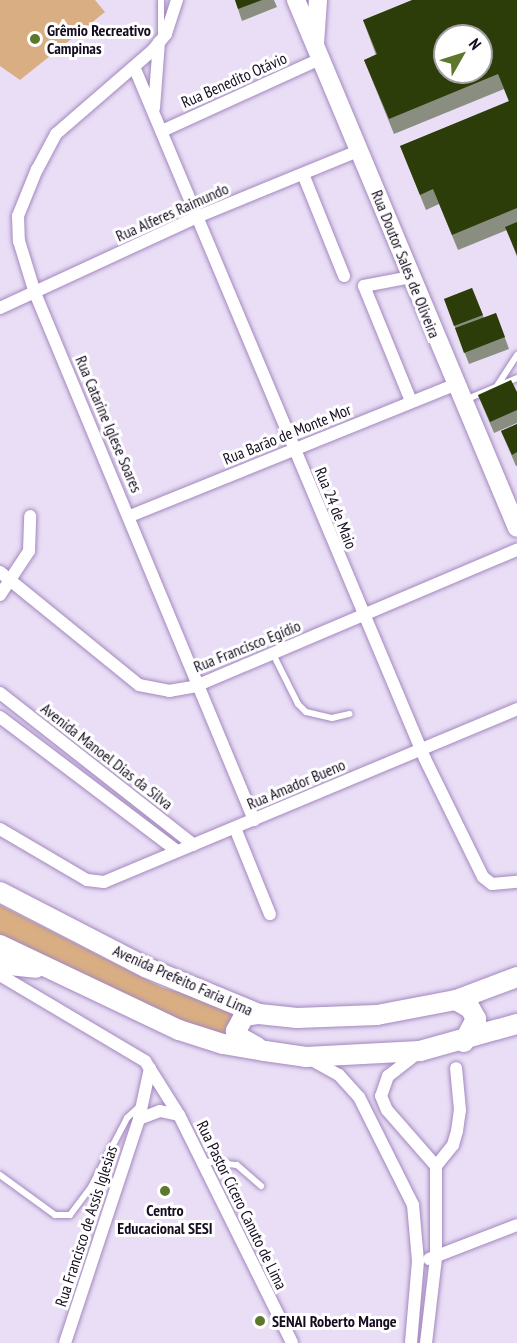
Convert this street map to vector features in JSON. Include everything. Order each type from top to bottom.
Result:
[{"type":"main road","name":"Rua Doutor Sales de Oliveira","points":[[296,0],[517,528]]},
{"type":"main road","points":[[317,52],[318,0]]},
{"type":"main road","name":"Avenida Prefeito Faria Lima","points":[[0,892],[145,967],[259,1014],[297,1018],[377,1015],[456,1000],[517,977]]},
{"type":"main road","points":[[0,945],[179,1030],[223,1044],[265,1051],[306,1057],[420,1051],[464,1042],[517,1024]]},
{"type":"main road","points":[[0,964],[50,970]]},
{"type":"main road","points":[[456,1000],[470,1008],[476,1018],[464,1042]]},
{"type":"main road","points":[[259,1014],[244,1016],[236,1031],[239,1037],[265,1051]]},
{"type":"street","points":[[160,41],[177,0]]},
{"type":"street","name":"Rua Catarine Iglese Soares","points":[[160,41],[135,69],[56,135],[37,168],[18,216],[19,241],[35,293],[130,516],[196,686],[254,820]]},
{"type":"street","name":"Rua 24 de Maio","points":[[154,112],[160,41]]},
{"type":"street","name":"Rua Benedito Otávio","points":[[162,131],[317,52]]},
{"type":"street","name":"Rua 24 de Maio","points":[[135,69],[421,750],[483,877],[492,884],[517,882]]},
{"type":"street","name":"Rua Alferes Raimundo","points":[[0,308],[197,217],[360,150]]},
{"type":"street","points":[[303,174],[344,276]]},
{"type":"street","points":[[411,277],[364,286],[411,401]]},
{"type":"street","name":"Rua Barão de Monte Mor","points":[[130,516],[456,384]]},
{"type":"street","points":[[0,596],[29,552],[30,516]]},
{"type":"street","name":"Rua Francisco Egídio","points":[[0,572],[12,579],[140,685],[169,691],[196,686],[517,550]]},
{"type":"street","name":"Avenida Manoel Dias da Silva","points":[[0,693],[194,844]]},
{"type":"street","name":"Rua Amador Bueno","points":[[0,829],[87,880],[114,879],[517,709]]},
{"type":"street","name":"Avenida Manoel Dias da Silva","points":[[0,717],[177,851]]},
{"type":"street","points":[[236,828],[270,914]]},
{"type":"street","points":[[166,844],[176,831]]},
{"type":"street","name":"Rua Pastor Cícero Canuto de Lima","points":[[0,975],[134,1053],[150,1068],[169,1095],[292,1343]]},
{"type":"street","points":[[420,1051],[388,1076],[381,1096],[387,1110],[436,1166]]},
{"type":"street","points":[[306,1057],[339,1075],[373,1120],[413,1205],[418,1261],[411,1343]]},
{"type":"street","points":[[139,1119],[150,1068]]},
{"type":"street","points":[[426,1343],[436,1258],[436,1166],[453,1146],[457,1131],[460,1110],[456,1068]]},
{"type":"street","points":[[144,1100],[169,1095]]},
{"type":"street","name":"Rua Pastor Cícero Canuto de Lima","points":[[139,1119],[160,1111],[179,1115]]},
{"type":"street","name":"Rua Francisco de Assis Iglesias","points":[[64,1343],[139,1119]]},
{"type":"street","points":[[418,1261],[436,1258],[517,1225]]},
{"type":"lane","points":[[160,41],[161,0]]},
{"type":"lane","points":[[497,386],[517,355]]},
{"type":"lane","points":[[463,401],[517,378]]},
{"type":"lane","points":[[273,654],[298,705],[306,712],[333,718],[350,714]]},
{"type":"lane","points":[[0,1175],[55,1215],[70,1215],[91,1187],[127,1118],[144,1100]]},
{"type":"lane","points":[[202,1161],[237,1165],[261,1186]]},
{"type":"shaded area","name":"Grêmio Recreativo Campinas","points":[[0,0],[95,0],[105,12],[20,80],[0,66]]},
{"type":"shaded area","points":[[0,905],[161,987],[242,1011],[228,1042],[0,939]]},
{"type":"building","points":[[235,0],[262,0],[238,9]]},
{"type":"building","points":[[412,0],[517,0],[517,208],[452,235],[433,189],[420,195],[400,146],[509,101],[498,74],[493,76],[493,24],[433,24],[433,84],[474,84],[389,119],[364,60],[377,54],[363,20]]},
{"type":"building","points":[[517,222],[517,255],[505,227]]},
{"type":"building","points":[[472,288],[483,315],[454,326],[444,299]]},
{"type":"building","points":[[496,313],[505,337],[464,353],[455,328]]},
{"type":"building","points":[[511,380],[517,392],[517,410],[490,422],[478,395]]},
{"type":"building","points":[[517,424],[517,452],[512,455],[501,431]]},
{"type":"place","name":"Grêmio Recreativo Campinas","points":[[35,39]]},
{"type":"place","name":"Centro Educacional SESI","points":[[165,1191]]},
{"type":"place","name":"SENAI Roberto Mange","points":[[260,1321]]}]
